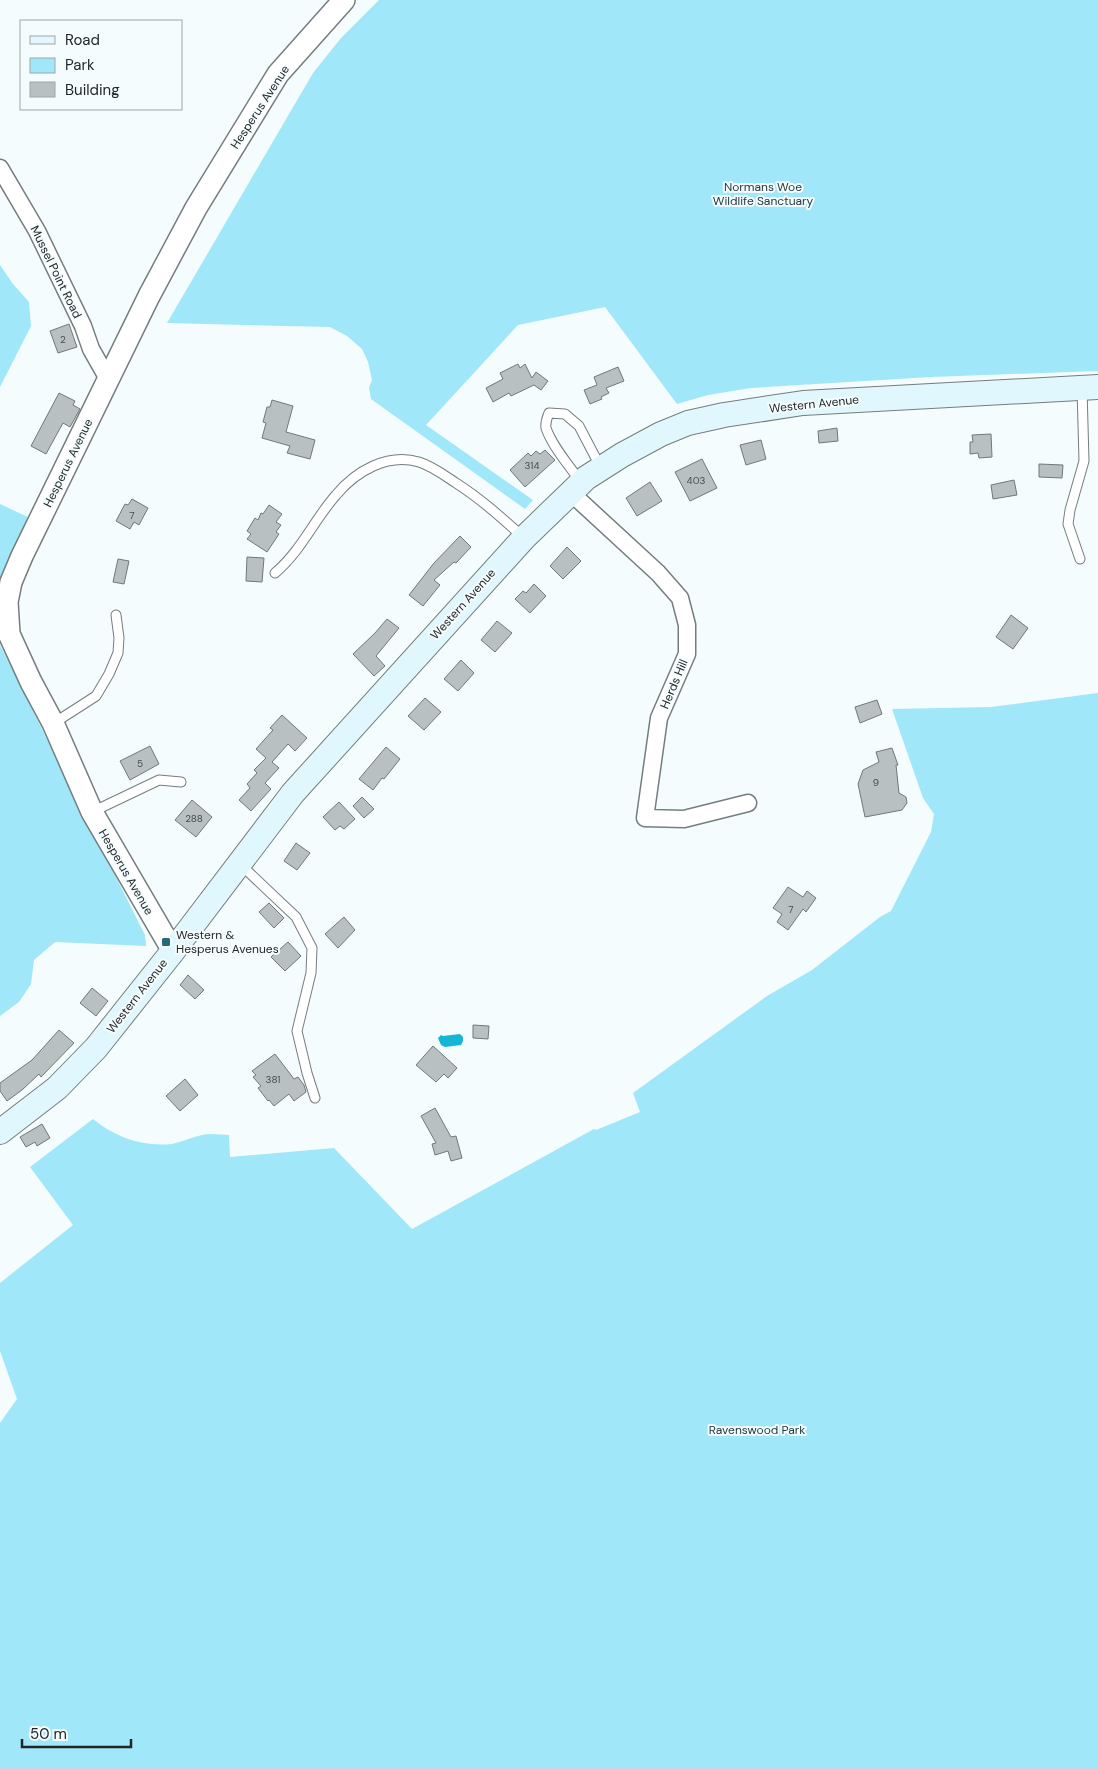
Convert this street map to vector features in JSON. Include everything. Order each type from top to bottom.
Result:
[{"type":"main road","name":"Western Avenue","points":[[0,1132],[57,1088],[96,1048],[173,951],[293,793],[524,538],[576,487],[601,468],[661,434],[688,423],[724,415],[803,403],[1090,388]]},
{"type":"street","name":"Hesperus Avenue","points":[[173,951],[92,812],[53,723],[31,682],[9,634],[7,602],[11,582],[22,556],[149,296],[196,208],[278,74],[344,0]]},
{"type":"street","name":"Mussel Point Road","points":[[0,168],[37,231],[83,326],[94,356],[108,379]]},
{"type":"street","name":"Herds Hill","points":[[576,487],[680,598],[688,625],[687,654],[659,718],[645,818],[684,820],[748,803]]},
{"type":"lane","points":[[1080,559],[1068,524],[1070,510],[1084,462],[1090,388]]},
{"type":"lane","points":[[576,487],[547,429],[546,422],[549,413],[565,414],[579,426],[601,468]]},
{"type":"lane","points":[[275,573],[292,558],[326,507],[349,480],[380,463],[394,460],[421,463],[440,472],[475,495],[524,538]]},
{"type":"lane","points":[[53,723],[96,696],[110,674],[118,653],[119,638],[116,615]]},
{"type":"lane","points":[[92,812],[159,780],[181,782]]},
{"type":"lane","points":[[239,863],[296,918],[312,948],[311,973],[297,1031],[315,1098]]},
{"type":"green space","name":"Normans Woe Wildlife Sanctuary","points":[[379,0],[1098,0],[1098,371],[931,377],[751,388],[708,395],[677,404],[605,307],[518,325],[426,425],[533,500],[525,509],[371,399],[369,388],[372,380],[368,362],[362,349],[347,336],[330,327],[167,323],[313,73],[341,38]]},
{"type":"green space","points":[[0,265],[29,302],[31,326],[0,387]]},
{"type":"green space","points":[[0,504],[30,518],[0,584]]},
{"type":"green space","points":[[0,645],[145,935],[146,946],[55,942],[34,960],[31,984],[19,1002],[0,1016]]},
{"type":"green space","name":"Ravenswood Park","points":[[1098,693],[1098,1769],[0,1769],[0,1423],[17,1399],[0,1351],[0,1283],[73,1225],[30,1167],[93,1119],[120,1136],[150,1144],[172,1144],[205,1134],[229,1135],[230,1157],[334,1148],[412,1229],[594,1129],[596,1130],[640,1112],[633,1093],[767,996],[812,970],[880,917],[891,911],[931,832],[934,814],[923,798],[892,709],[991,707]]},
{"type":"shaded area","points":[[460,1034],[463,1037],[461,1045],[445,1047],[441,1045],[438,1038],[441,1035]]},
{"type":"building","points":[[69,324],[77,347],[58,353],[50,331]]},
{"type":"building","points":[[518,364],[520,368],[525,364],[532,378],[536,372],[548,381],[541,390],[534,385],[511,396],[509,393],[493,402],[486,388],[503,379],[500,373]]},
{"type":"building","points":[[618,367],[624,381],[606,388],[609,393],[601,397],[602,399],[590,404],[584,390],[597,385],[594,377]]},
{"type":"building","points":[[59,393],[75,401],[73,405],[80,409],[70,427],[63,423],[46,454],[31,446]]},
{"type":"building","points":[[272,400],[293,406],[286,432],[315,440],[310,459],[287,453],[290,446],[262,438],[266,423],[263,422],[267,407],[270,407]]},
{"type":"building","points":[[837,428],[838,441],[819,443],[818,431]]},
{"type":"building","points":[[991,434],[992,457],[979,458],[978,453],[970,454],[970,442],[973,442],[972,435]]},
{"type":"building","points":[[761,440],[766,459],[746,465],[740,445]]},
{"type":"building","points":[[545,450],[555,460],[525,487],[510,470],[528,453],[531,456],[536,451],[540,454]]},
{"type":"building","points":[[702,459],[717,488],[690,501],[675,472]]},
{"type":"building","points":[[1039,464],[1063,465],[1062,478],[1039,477]]},
{"type":"building","points":[[1014,480],[1017,495],[993,499],[991,485]]},
{"type":"building","points":[[650,482],[662,501],[637,516],[626,498]]},
{"type":"building","points":[[132,499],[148,508],[139,525],[134,522],[130,529],[116,521],[125,504],[128,505]]},
{"type":"building","points":[[269,505],[282,514],[276,522],[281,525],[276,532],[279,534],[267,552],[247,539],[251,534],[247,531],[255,518],[258,520],[261,513],[263,514]]},
{"type":"building","points":[[460,536],[471,547],[456,563],[454,562],[434,580],[440,585],[423,606],[409,595],[434,563]]},
{"type":"building","points":[[567,547],[581,561],[563,579],[550,566]]},
{"type":"building","points":[[247,557],[264,558],[262,582],[246,581]]},
{"type":"building","points":[[118,559],[129,561],[124,584],[113,582]]},
{"type":"building","points":[[534,584],[546,596],[530,613],[515,599],[523,591],[526,593]]},
{"type":"building","points":[[1011,615],[1028,628],[1013,649],[996,637]]},
{"type":"building","points":[[387,619],[399,628],[376,656],[385,666],[374,676],[353,654]]},
{"type":"building","points":[[497,621],[512,633],[495,652],[481,640]]},
{"type":"building","points":[[461,660],[474,673],[458,691],[444,679]]},
{"type":"building","points":[[425,698],[441,712],[424,730],[408,716]]},
{"type":"building","points":[[877,700],[882,714],[860,723],[855,707]]},
{"type":"building","points":[[282,715],[307,738],[295,751],[288,744],[272,762],[279,768],[265,783],[271,789],[251,811],[239,800],[250,788],[247,784],[257,773],[254,770],[266,758],[256,749],[273,730],[270,728]]},
{"type":"building","points":[[150,746],[159,764],[130,780],[120,761]]},
{"type":"building","points":[[386,747],[400,759],[373,790],[359,779]]},
{"type":"building","points":[[892,748],[898,765],[896,765],[899,793],[906,797],[907,803],[902,810],[865,817],[858,784],[863,770],[879,762],[876,752]]},
{"type":"building","points":[[362,797],[374,809],[364,818],[353,806]]},
{"type":"building","points":[[192,800],[212,817],[196,837],[175,820]]},
{"type":"building","points":[[339,802],[355,819],[344,829],[340,826],[335,830],[323,817]]},
{"type":"building","points":[[296,843],[310,853],[297,870],[284,861]]},
{"type":"building","points":[[788,887],[803,897],[807,891],[816,898],[806,912],[803,909],[788,930],[777,922],[782,914],[773,908]]},
{"type":"building","points":[[269,903],[284,918],[274,928],[259,912]]},
{"type":"building","points":[[344,917],[355,930],[338,948],[325,934]]},
{"type":"building","points":[[288,942],[301,956],[285,971],[271,957]]},
{"type":"building","points":[[188,975],[204,990],[195,999],[180,985]]},
{"type":"building","points":[[92,988],[108,1001],[96,1016],[80,1003]]},
{"type":"building","points":[[473,1025],[489,1026],[488,1039],[473,1038]]},
{"type":"building","points":[[59,1030],[74,1043],[41,1077],[39,1074],[7,1101],[0,1091],[0,1083],[32,1060]]},
{"type":"building","points":[[433,1046],[457,1068],[448,1078],[444,1074],[436,1082],[416,1065]]},
{"type":"building","points":[[275,1054],[294,1079],[298,1077],[304,1085],[306,1092],[294,1101],[289,1094],[274,1106],[258,1088],[261,1086],[253,1077],[256,1075],[252,1071]]},
{"type":"building","points":[[185,1079],[198,1095],[180,1111],[166,1096]]},
{"type":"building","points":[[435,1108],[451,1137],[456,1136],[462,1158],[451,1161],[448,1151],[435,1155],[432,1144],[436,1143],[421,1116]]},
{"type":"building","points":[[42,1124],[50,1138],[37,1146],[35,1142],[26,1147],[20,1137]]},
{"type":"place","name":"Western & Hesperus Avenues","points":[[166,942]]}]
